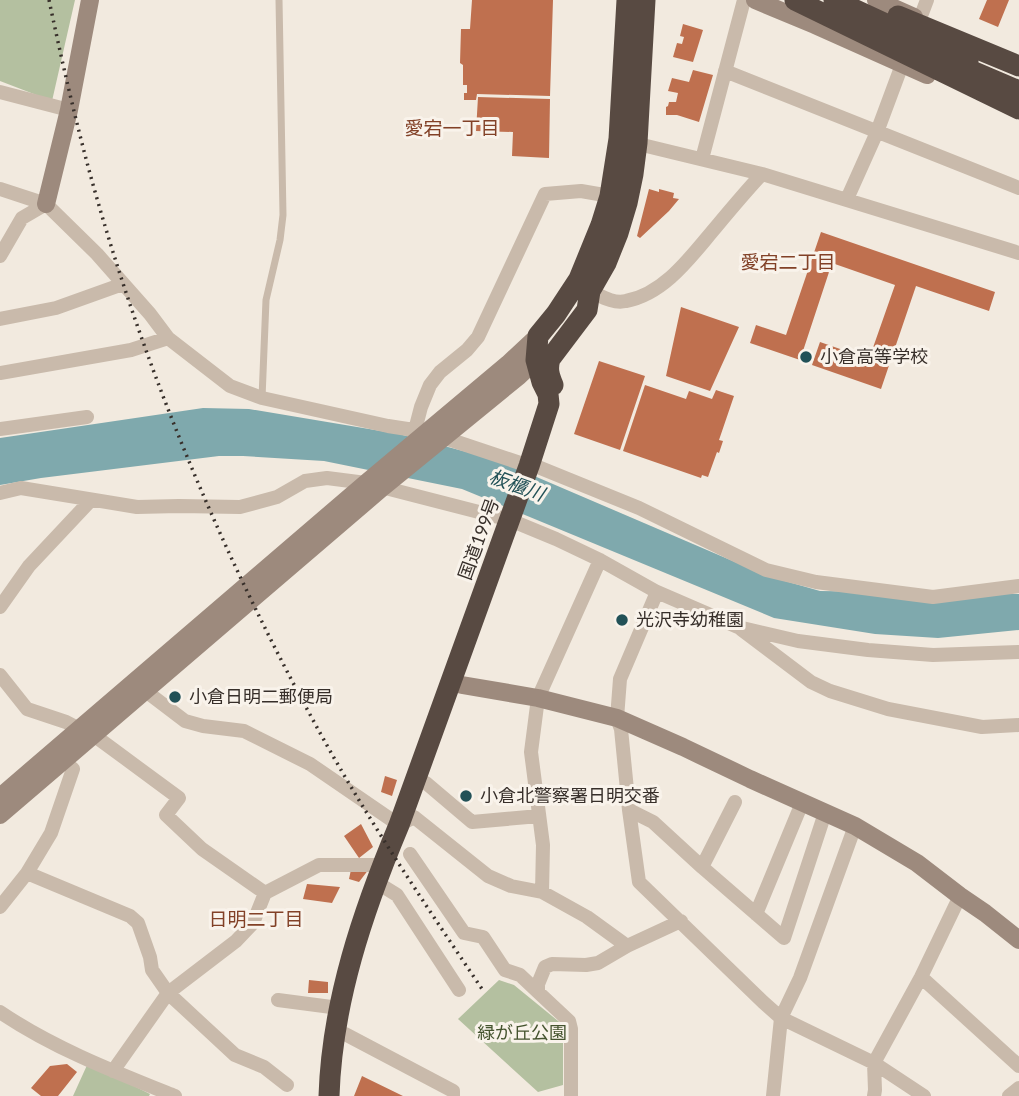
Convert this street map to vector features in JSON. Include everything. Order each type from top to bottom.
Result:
[{"type":"highway","points":[[542,372],[549,346],[590,291],[606,263],[618,233],[634,174],[628,141],[627,0]]},
{"type":"highway","points":[[538,336],[579,279],[597,237],[628,141],[645,0]]},
{"type":"highway","points":[[795,0],[1019,109]]},
{"type":"highway","points":[[809,0],[1019,91]]},
{"type":"highway","points":[[834,0],[1019,85]]},
{"type":"highway","points":[[861,0],[1019,64]]},
{"type":"highway","name":"国道199号","points":[[407,821],[533,469],[549,404],[538,336]]},
{"type":"highway","name":"国道199号","points":[[329,1096],[330,1062],[339,1007],[351,961],[382,879],[426,783],[462,685],[515,519]]},
{"type":"highway","name":"国道199号","points":[[342,1096],[347,1013],[382,879]]},
{"type":"street","points":[[0,256],[22,219],[46,204],[69,110],[90,0]]},
{"type":"street","points":[[702,159],[744,0]]},
{"type":"street","points":[[755,0],[1019,117]]},
{"type":"street","points":[[876,0],[1019,64]]},
{"type":"street","points":[[848,199],[877,132],[927,0]]},
{"type":"street","points":[[725,71],[1019,188]]},
{"type":"street","points":[[0,92],[69,110]]},
{"type":"street","points":[[628,141],[762,174],[1019,253]]},
{"type":"street","points":[[590,291],[616,302],[647,293],[659,286],[690,258],[762,174]]},
{"type":"street","points":[[0,189],[46,204],[97,254],[168,338],[230,386],[262,398],[429,436],[533,469],[639,508],[766,570],[816,582],[933,597],[1019,586]]},
{"type":"street","points":[[429,436],[421,407],[430,385],[440,372],[467,350],[478,337],[545,194],[581,191],[610,197]]},
{"type":"street","points":[[0,319],[56,308],[123,284]]},
{"type":"street","points":[[0,797],[86,733],[429,436],[514,370],[538,336]]},
{"type":"street","points":[[0,373],[131,350],[168,338]]},
{"type":"street","points":[[514,370],[533,374],[542,372]]},
{"type":"street","points":[[0,429],[87,417]]},
{"type":"street","points":[[0,493],[21,488],[136,507],[240,507],[277,497],[305,481],[327,478],[379,481],[515,519],[600,560],[657,592],[738,627],[798,641],[868,650],[933,655],[1019,652]]},
{"type":"street","points":[[0,607],[29,566],[90,500]]},
{"type":"street","points":[[542,892],[543,845],[531,752],[538,698],[600,560]]},
{"type":"street","points":[[657,592],[620,679],[617,718],[621,729],[639,882],[781,1018],[874,1063],[923,1096]]},
{"type":"street","points":[[738,627],[811,682],[830,691],[888,709],[982,727],[1019,725]]},
{"type":"street","points":[[0,674],[27,709],[66,722],[99,738],[178,798],[166,815],[202,849],[265,893]]},
{"type":"street","points":[[462,685],[538,698],[617,718],[683,747],[855,826],[917,863],[1019,940]]},
{"type":"street","points":[[140,686],[185,721],[244,731],[310,764],[407,821],[488,876],[511,886],[542,892],[587,917],[627,946]]},
{"type":"street","points":[[0,815],[64,761],[86,733]]},
{"type":"street","points":[[0,907],[27,873],[51,833],[73,769],[64,761]]},
{"type":"street","points":[[426,783],[472,822],[539,817]]},
{"type":"street","points":[[702,867],[735,802]]},
{"type":"street","points":[[756,914],[803,803]]},
{"type":"street","points":[[629,810],[653,821],[784,938],[825,813]]},
{"type":"street","points":[[773,1096],[781,1018],[800,978],[855,826]]},
{"type":"street","points":[[410,853],[464,933],[483,937],[505,970],[520,975],[569,1021],[571,1096]]},
{"type":"street","points":[[113,1071],[168,993],[236,942],[253,923],[265,893],[319,865],[382,879],[397,895],[459,990]]},
{"type":"street","points":[[27,873],[130,916],[138,923],[152,970],[168,993],[235,1055],[264,1067],[287,1085]]},
{"type":"street","points":[[874,1096],[874,1063],[960,896]]},
{"type":"street","points":[[538,992],[538,984],[545,967],[552,964],[598,963],[681,921]]},
{"type":"street","points":[[920,977],[1019,1066]]},
{"type":"street","points":[[278,1000],[339,1007]]},
{"type":"street","points":[[1,1015],[113,1071],[175,1096]]},
{"type":"street","points":[[345,1034],[453,1091],[453,1096]]},
{"type":"street","points":[[1009,1096],[1019,1088]]},
{"type":"lane","points":[[262,398],[266,300],[283,215],[279,0]]},
{"type":"green space","points":[[0,0],[75,0],[52,101],[0,81]]},
{"type":"green space","name":"緑が丘公園","points":[[499,980],[514,985],[563,1025],[563,1085],[538,1092],[458,1019]]},
{"type":"green space","points":[[88,1063],[150,1094],[149,1096],[73,1096]]},
{"type":"water","name":"板櫃川","points":[[203,408],[249,409],[399,434],[497,460],[728,559],[778,579],[820,591],[1019,594],[1019,630],[938,638],[875,634],[774,618],[462,489],[324,461],[219,456],[0,485],[0,438]]},
{"type":"building","points":[[472,0],[553,0],[550,96],[477,94],[476,100],[464,100],[467,85],[463,85],[463,65],[460,63],[461,29],[470,29]]},
{"type":"building","points":[[987,0],[1009,0],[998,27],[979,19]]},
{"type":"building","points":[[683,24],[703,30],[693,62],[673,57],[677,43],[682,44],[684,37],[680,36]]},
{"type":"building","points":[[693,70],[713,75],[699,122],[677,115],[666,115],[666,107],[669,102],[676,102],[678,93],[668,91],[672,78],[689,82]]},
{"type":"building","points":[[478,97],[550,99],[549,158],[512,156],[513,132],[476,131]]},
{"type":"building","points":[[649,189],[674,193],[673,198],[679,199],[640,238],[637,236]]},
{"type":"building","points":[[821,232],[995,292],[989,311],[916,286],[881,389],[812,365],[820,342],[869,359],[895,285],[832,263],[800,360],[750,343],[756,325],[786,335]]},
{"type":"building","points":[[681,307],[739,327],[710,391],[666,376]]},
{"type":"building","points":[[599,361],[645,376],[620,450],[574,434]]},
{"type":"building","points":[[645,385],[686,399],[689,391],[712,399],[716,390],[734,396],[719,440],[723,441],[708,477],[702,475],[701,478],[623,451]]},
{"type":"building","points":[[385,776],[397,780],[392,796],[381,792]]},
{"type":"building","points":[[361,824],[373,847],[359,858],[344,836]]},
{"type":"building","points":[[352,865],[369,869],[359,882],[349,879]]},
{"type":"building","points":[[307,884],[340,887],[332,903],[303,899]]},
{"type":"building","points":[[309,980],[328,982],[328,993],[308,993]]},
{"type":"building","points":[[67,1064],[77,1072],[58,1096],[41,1096],[31,1088],[50,1066]]},
{"type":"building","points":[[362,1076],[403,1096],[354,1096]]},
{"type":"railway","points":[[49,0],[78,128],[111,245],[135,320],[191,467],[256,610],[329,749],[384,841],[482,989]]},
{"type":"place","name":"小倉高等学校","points":[[806,357]]},
{"type":"place","name":"光沢寺幼稚園","points":[[622,620]]},
{"type":"place","name":"小倉日明二郵便局","points":[[175,697]]},
{"type":"place","name":"小倉北警察署日明交番","points":[[466,796]]},
{"type":"district","name":"愛宕一丁目","points":[[452,128]]},
{"type":"district","name":"愛宕二丁目","points":[[788,262]]},
{"type":"district","name":"日明二丁目","points":[[256,919]]}]
